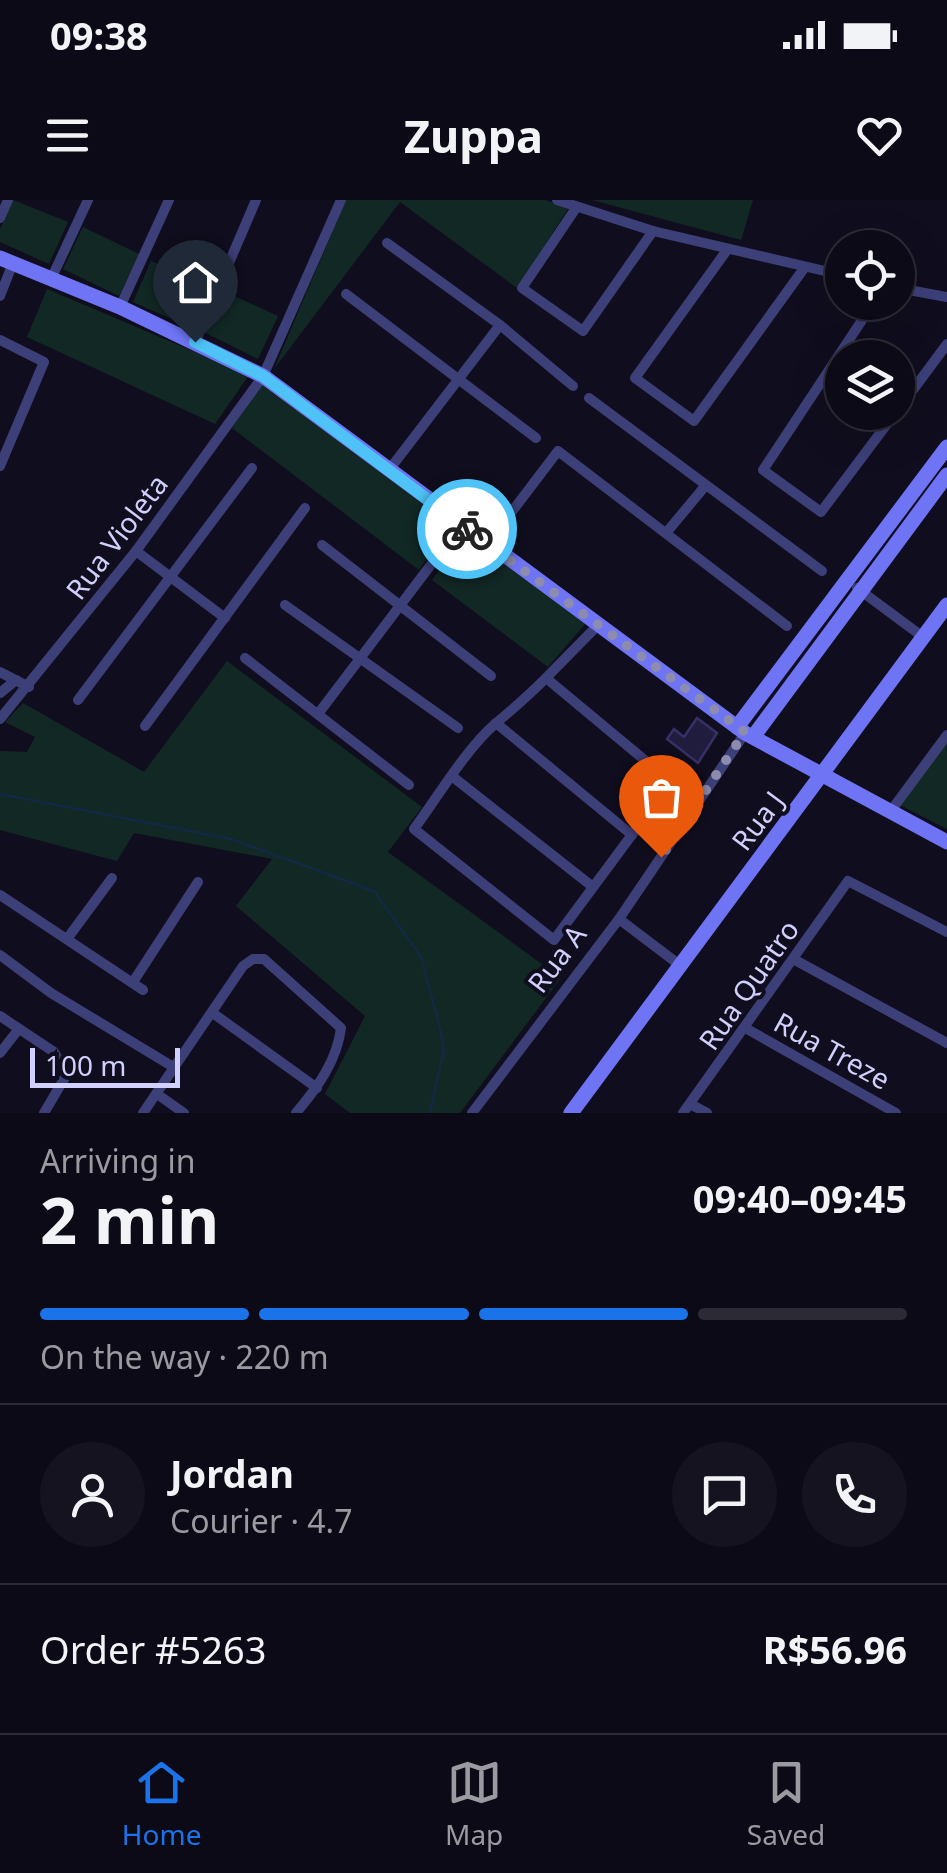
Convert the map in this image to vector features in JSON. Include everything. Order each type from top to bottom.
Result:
[{"type":"main road","points":[[7,260],[120,307],[263,376],[745,732],[947,842]]},
{"type":"main road","name":"Rua A","points":[[745,732],[910,511],[947,447]]},
{"type":"main road","name":"Rua A","points":[[910,511],[947,475]]},
{"type":"main road","name":"Rua J","points":[[571,1113],[947,605]]},
{"type":"street","points":[[0,218],[8,200]]},
{"type":"street","points":[[52,277],[88,200]]},
{"type":"street","points":[[120,307],[169,200]]},
{"type":"street","points":[[195,342],[256,200]]},
{"type":"street","name":"Rua Violeta","points":[[0,719],[136,551],[263,376],[341,200]]},
{"type":"street","points":[[557,200],[653,231],[825,272]]},
{"type":"street","points":[[576,208],[522,288],[583,331],[653,231]]},
{"type":"street","points":[[387,243],[500,325],[573,386]]},
{"type":"street","points":[[727,250],[635,378],[694,421],[805,267]]},
{"type":"street","points":[[0,296],[7,260]]},
{"type":"street","points":[[915,291],[947,298]]},
{"type":"street","points":[[346,294],[460,376],[536,438]]},
{"type":"street","points":[[389,470],[500,325]]},
{"type":"street","points":[[0,340],[44,362],[0,466]]},
{"type":"street","points":[[915,387],[947,344]]},
{"type":"street","points":[[825,376],[763,470],[821,512],[883,430]]},
{"type":"street","points":[[589,398],[822,571]]},
{"type":"street","points":[[488,543],[558,451],[787,626]]},
{"type":"street","points":[[78,700],[252,468]]},
{"type":"street","points":[[666,533],[706,485]]},
{"type":"street","points":[[145,726],[305,508]]},
{"type":"street","points":[[318,714],[461,524]]},
{"type":"street","points":[[322,545],[401,602],[491,676]]},
{"type":"street","points":[[136,551],[225,618]]},
{"type":"street","points":[[854,586],[924,637]]},
{"type":"street","points":[[285,606],[458,728]]},
{"type":"street","points":[[546,678],[671,782],[554,940],[414,829],[496,723],[519,708],[546,678],[598,625]]},
{"type":"street","points":[[245,658],[409,785]]},
{"type":"street","points":[[0,672],[29,687]]},
{"type":"street","points":[[0,693],[16,680]]},
{"type":"street","points":[[496,723],[632,834]]},
{"type":"street","name":"Rua A","points":[[472,1113],[618,919],[745,732]]},
{"type":"street","points":[[890,812],[947,734]]},
{"type":"street","points":[[453,778],[594,886]]},
{"type":"street","points":[[66,939],[112,878]]},
{"type":"street","name":"Rua Quatro","points":[[687,1108],[747,1029],[848,881],[947,932]]},
{"type":"street","points":[[0,895],[138,986],[198,882]]},
{"type":"street","points":[[618,919],[681,966]]},
{"type":"street","points":[[0,955],[52,993],[174,1068]]},
{"type":"street","points":[[142,1113],[214,1014],[243,966],[253,959],[264,959],[326,1010],[341,1028],[339,1046],[317,1088],[296,1113]]},
{"type":"street","points":[[795,960],[947,1043]]},
{"type":"street","points":[[214,1014],[317,1088]]},
{"type":"street","points":[[0,1016],[54,1052],[67,1074],[44,1113]]},
{"type":"street","name":"Rua Treze","points":[[747,1029],[896,1113]]},
{"type":"street","points":[[0,1053],[18,1030]]},
{"type":"street","points":[[157,1094],[184,1113]]},
{"type":"street","points":[[687,1108],[708,1113]]},
{"type":"green space","points":[[13,200],[68,222],[49,264],[0,242],[0,229]]},
{"type":"green space","points":[[346,200],[546,200],[568,209],[517,288],[400,202],[274,369]]},
{"type":"green space","points":[[592,200],[753,200],[741,240]]},
{"type":"green space","points":[[83,227],[139,254],[119,296],[63,269]]},
{"type":"green space","points":[[151,261],[206,285],[188,326],[133,302]]},
{"type":"green space","points":[[47,289],[249,375],[215,424],[27,337]]},
{"type":"green space","points":[[223,291],[278,316],[258,359],[204,332]]},
{"type":"green space","points":[[262,384],[452,524],[419,570],[232,428]]},
{"type":"green space","points":[[466,534],[586,623],[548,667],[432,580]]},
{"type":"green space","points":[[227,661],[422,807],[388,852],[561,978],[460,1113],[350,1113],[325,1094],[365,1016],[236,906],[272,859],[134,833],[117,861],[0,830],[0,751],[27,752],[35,737],[5,722],[23,703],[144,772]]},
{"type":"green space","points":[[947,740],[947,829],[900,805]]},
{"type":"building","points":[[697,718],[717,733],[698,763],[667,739],[674,729],[684,737]]},
{"type":"waterway","points":[[0,794],[231,839],[374,891],[421,957],[441,1032],[444,1050],[430,1113]]},
{"type":"way so far","points":[[467,529],[745,732],[661,857]]},
{"type":"route","points":[[195,342],[263,376],[467,529]]}]
